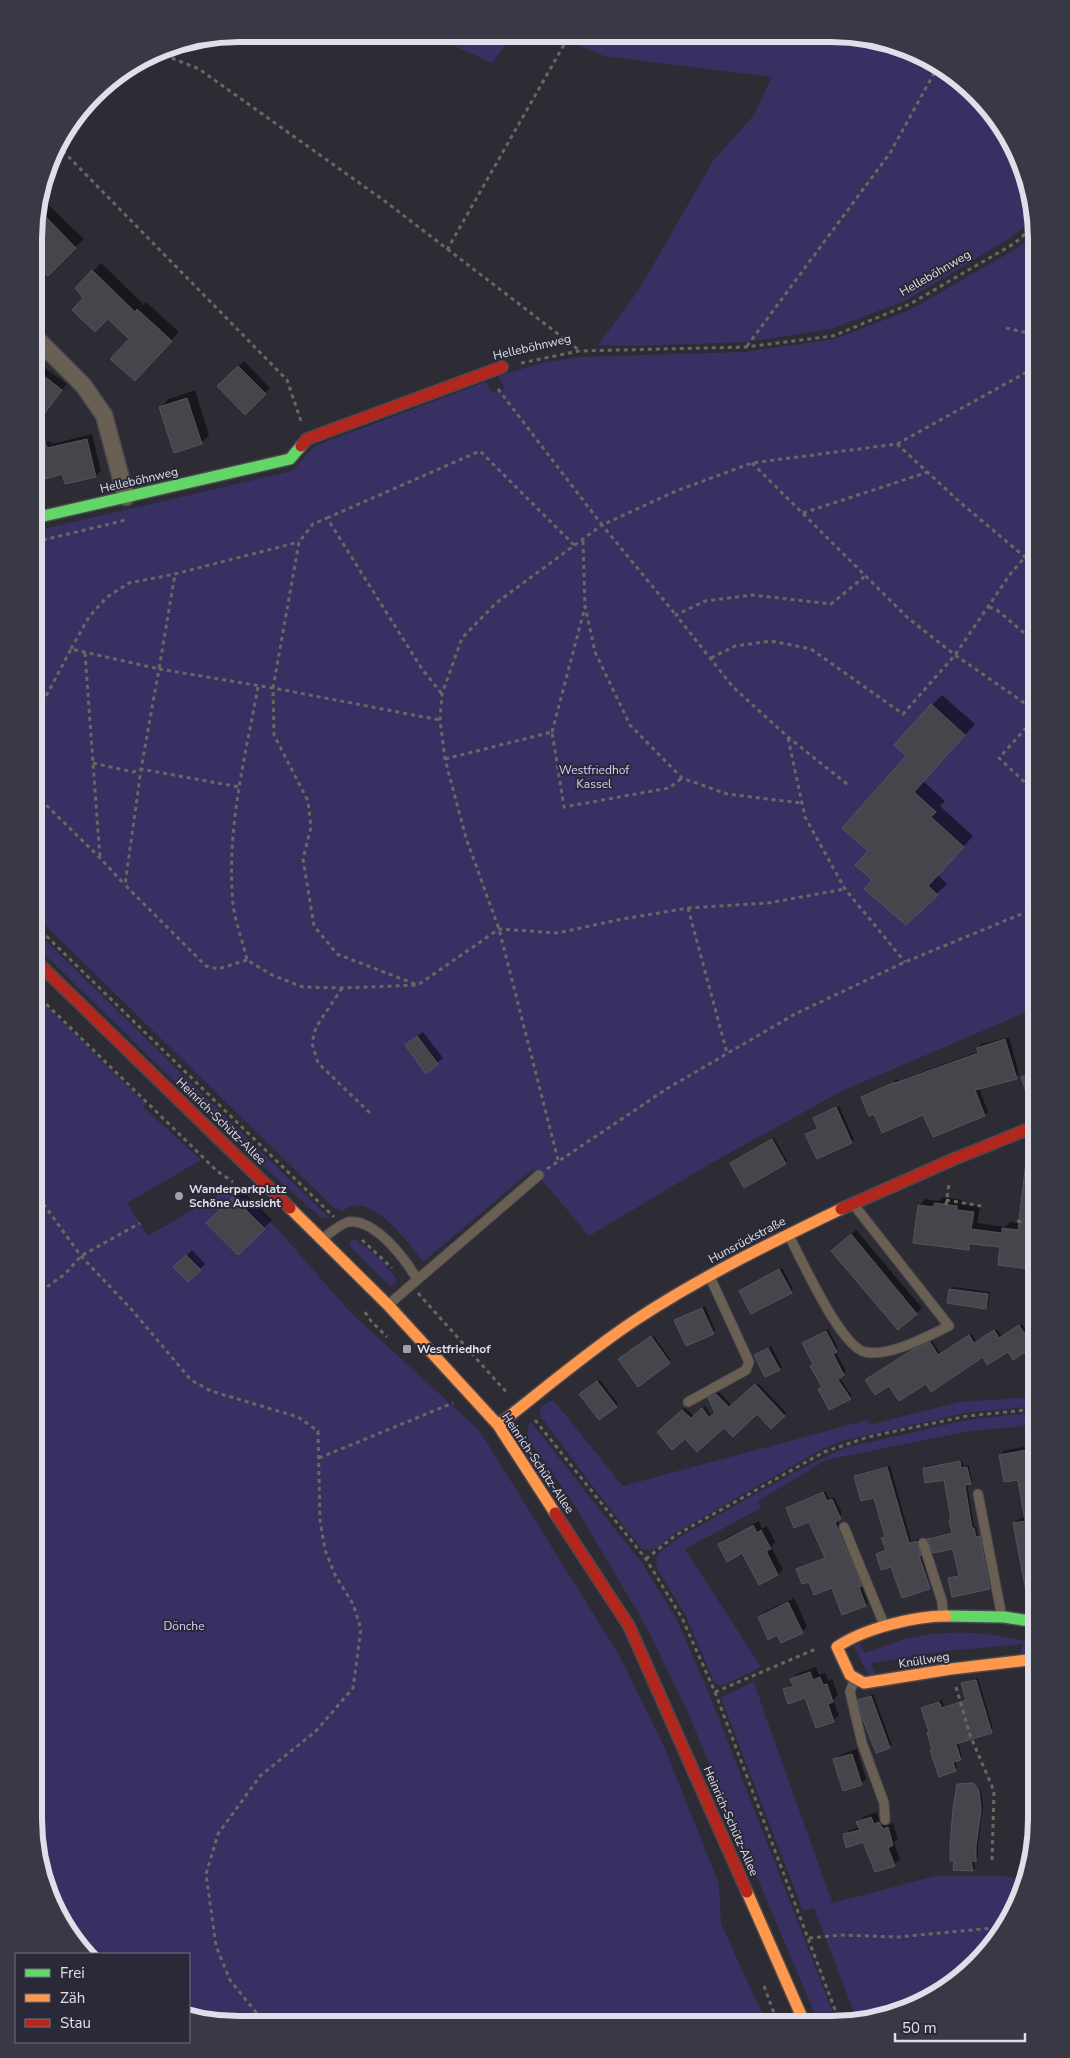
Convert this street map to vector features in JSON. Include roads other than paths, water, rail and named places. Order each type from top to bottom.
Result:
[{"type":"street","points":[[42,344],[83,384],[104,414],[126,497]]},
{"type":"street","name":"Helleböhnweg","points":[[42,516],[290,460],[306,439],[502,367]]},
{"type":"street","name":"Heinrich-Schütz-Allee","points":[[42,967],[322,1239],[388,1306],[498,1425],[629,1626],[801,2016]]},
{"type":"street","name":"Hunsrückstraße","points":[[498,1425],[604,1343],[654,1308],[710,1276],[788,1234],[853,1203],[1028,1129]]},
{"type":"street","points":[[855,1678],[850,1675],[838,1647],[847,1640],[902,1621],[944,1616],[1002,1617],[1028,1621]]},
{"type":"street","name":"Knüllweg","points":[[855,1678],[864,1683],[951,1669],[1028,1660]]},
{"type":"lane","points":[[388,1306],[417,1278],[539,1175]]},
{"type":"lane","points":[[788,1234],[824,1304],[850,1341],[865,1352],[886,1350],[911,1344],[949,1326],[853,1203]]},
{"type":"lane","points":[[322,1239],[347,1222],[360,1223],[376,1231],[405,1259],[417,1278]]},
{"type":"lane","points":[[688,1402],[746,1370],[749,1362],[710,1276]]},
{"type":"lane","points":[[978,1494],[1002,1617]]},
{"type":"lane","points":[[844,1527],[885,1627]]},
{"type":"lane","points":[[923,1543],[942,1601],[944,1616]]},
{"type":"lane","points":[[855,1678],[850,1692],[862,1743],[884,1803],[885,1820]]},
{"type":"place","name":"Wanderparkplatz Schöne Aussicht","points":[[179,1196]]},
{"type":"place","name":"Westfriedhof","points":[[407,1349]]},
{"type":"park label","name":"Westfriedhof Kassel","points":[[594,777]]},
{"type":"park label","name":"Dönche","points":[[184,1626]]}]
